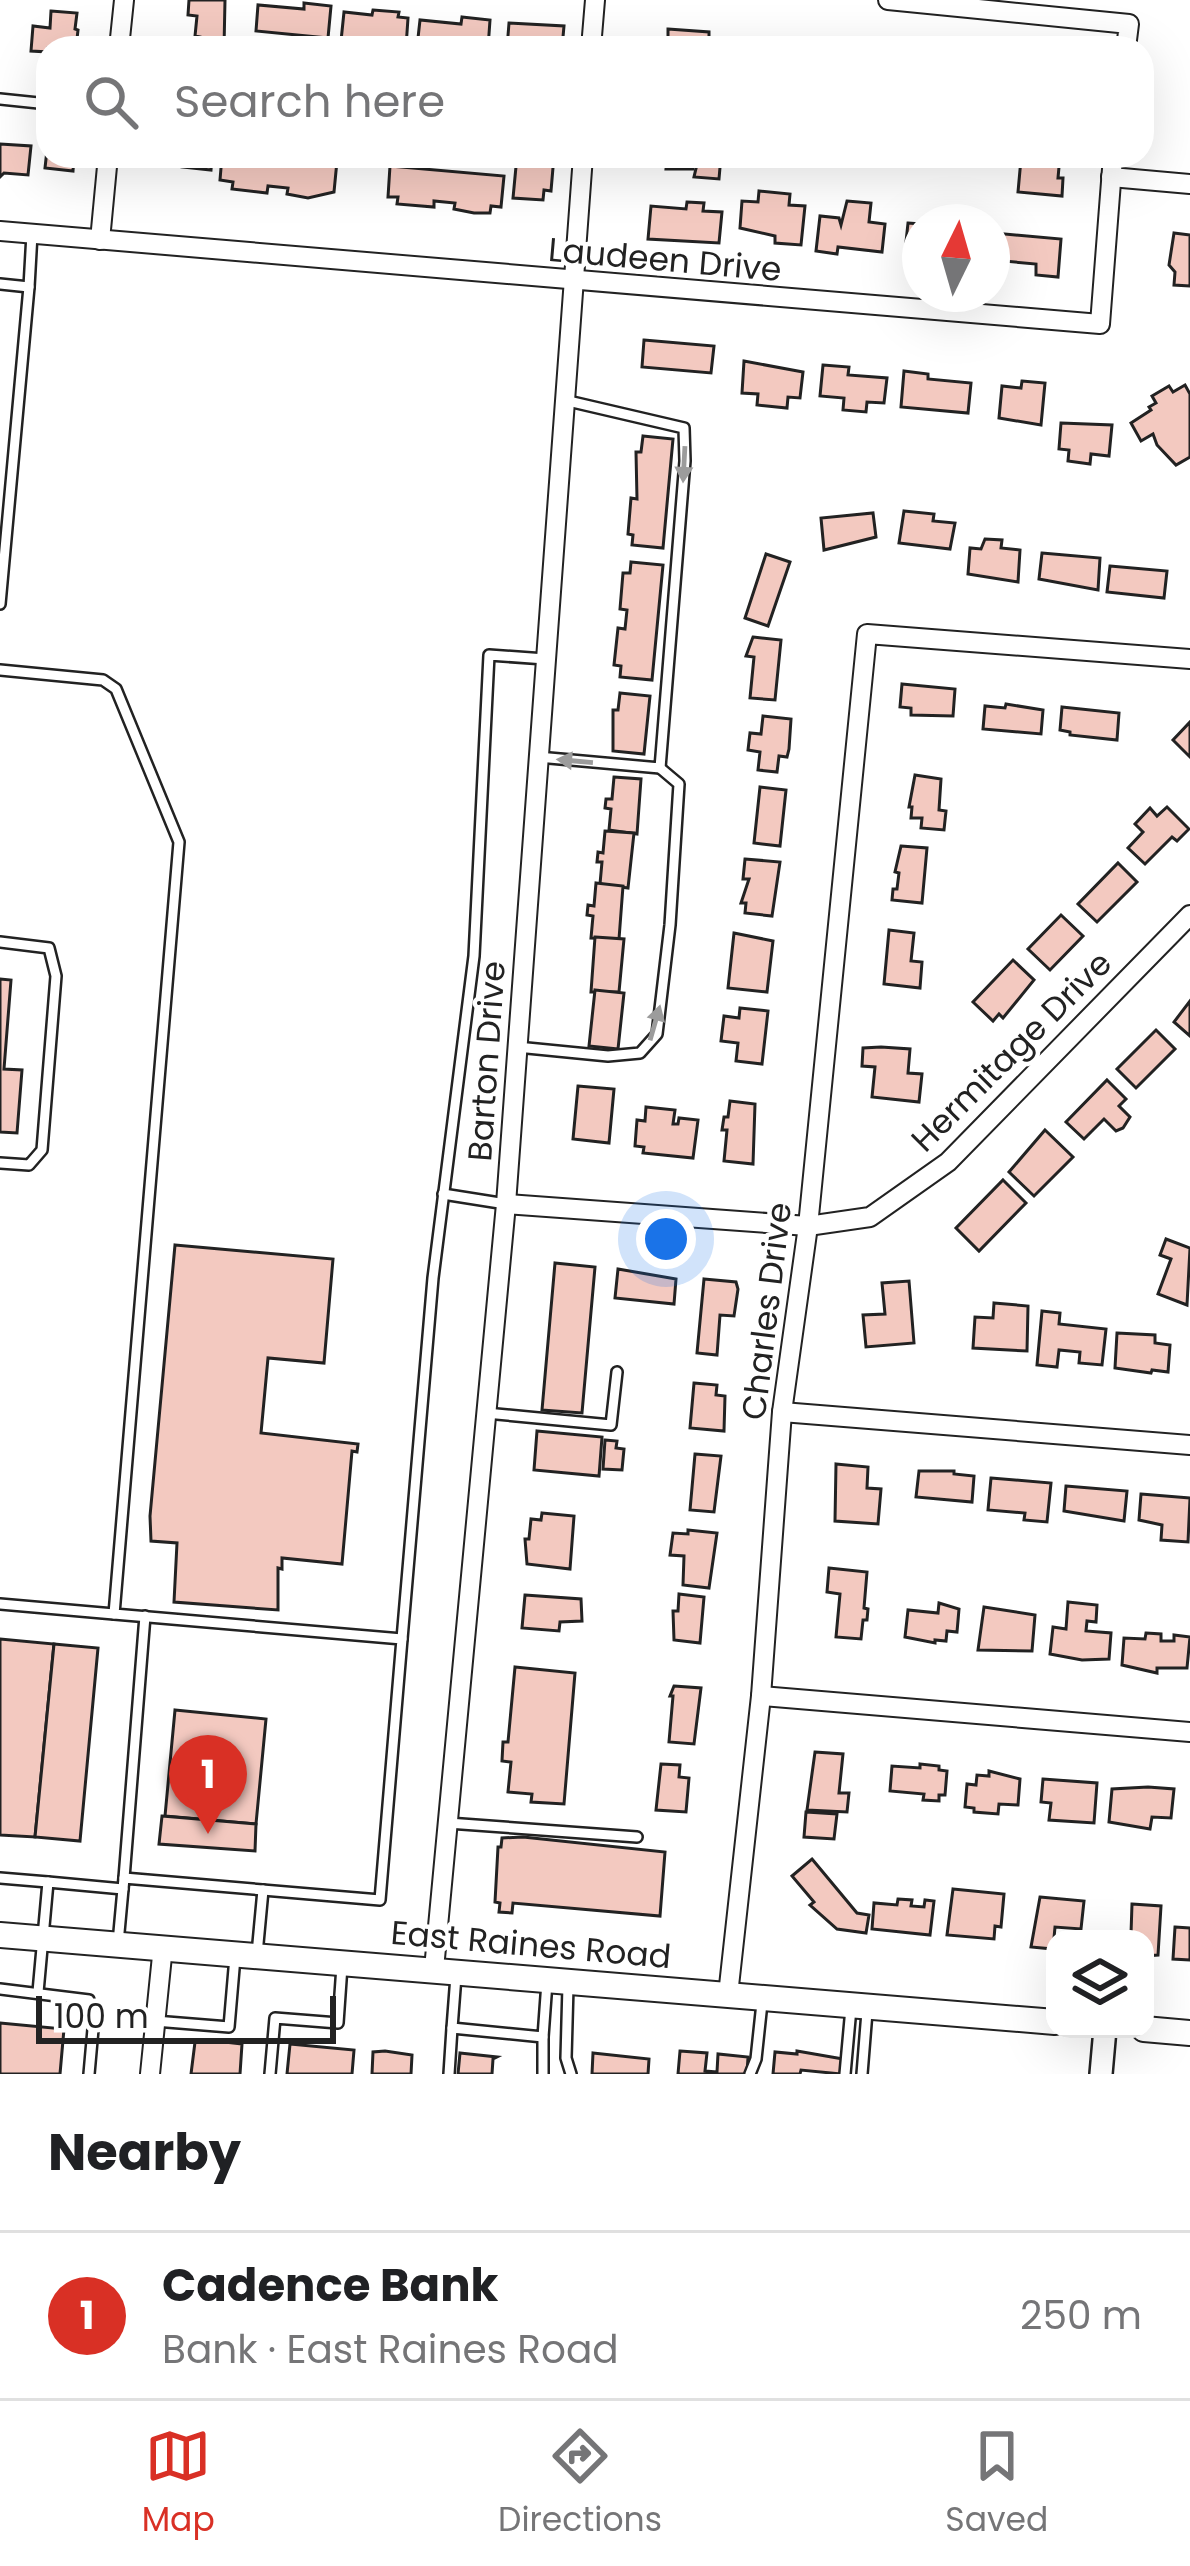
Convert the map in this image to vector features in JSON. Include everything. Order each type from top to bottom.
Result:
[{"type":"main road","name":"East Raines Road","points":[[0,1934],[1046,2021]]},
{"type":"main road","points":[[1154,2030],[1190,2033]]},
{"type":"street","points":[[120,36],[124,0]]},
{"type":"street","points":[[592,36],[595,0]]},
{"type":"street","points":[[888,0],[1130,24],[1128,36]]},
{"type":"street","points":[[100,240],[107,168]]},
{"type":"street","name":"Barton Drive","points":[[446,1970],[448,1822],[506,1204],[582,168]]},
{"type":"street","points":[[1112,168],[1111,177],[1190,184]]},
{"type":"street","name":"Laudeen Drive","points":[[0,231],[1100,324],[1111,177]]},
{"type":"street","name":"Charles Drive","points":[[728,1995],[761,1696],[782,1412],[808,1226],[867,634],[1190,659]]},
{"type":"street","name":"Hermitage Drive","points":[[506,1204],[808,1226],[870,1217],[948,1162],[1190,915]]},
{"type":"street","points":[[782,1412],[1190,1445]]},
{"type":"street","points":[[761,1696],[1190,1732]]},
{"type":"street","points":[[150,2074],[163,1946]]},
{"type":"street","points":[[1101,2074],[1104,2038]]},
{"type":"lane","points":[[0,99],[36,103]]},
{"type":"lane","points":[[0,604],[4,495],[32,234]]},
{"type":"lane","points":[[0,284],[28,286]]},
{"type":"lane","points":[[565,400],[684,428],[686,460],[660,768]]},
{"type":"lane","points":[[0,1878],[380,1900],[433,1278],[474,956],[488,655],[546,659]]},
{"type":"lane","points":[[0,670],[104,680],[116,689],[179,842],[114,1614]]},
{"type":"lane","points":[[517,1047],[608,1056],[640,1053],[657,1034],[679,784],[660,768],[538,757]]},
{"type":"lane","points":[[0,942],[49,948],[56,976],[42,1150],[29,1166],[0,1163]]},
{"type":"lane","points":[[443,1194],[506,1204]]},
{"type":"lane","points":[[486,1414],[611,1425],[616,1372]]},
{"type":"lane","points":[[0,1604],[403,1639]]},
{"type":"lane","points":[[118,1943],[146,1616]]},
{"type":"lane","points":[[448,1822],[637,1837]]},
{"type":"lane","points":[[38,1992],[48,1882]]},
{"type":"lane","points":[[155,2021],[230,2027],[262,1890]]},
{"type":"lane","points":[[270,2074],[275,2018],[338,2023],[343,1960]]},
{"type":"lane","points":[[446,1970],[452,2028],[449,2074]]},
{"type":"lane","points":[[543,2074],[543,2037],[558,1980]]},
{"type":"lane","points":[[558,1980],[571,2074]]},
{"type":"lane","points":[[0,1989],[88,2000],[94,2018],[89,2074]]},
{"type":"lane","points":[[750,2074],[763,1998]]},
{"type":"lane","points":[[845,2074],[859,2006]]},
{"type":"lane","points":[[859,2006],[862,2074]]},
{"type":"lane","points":[[452,2028],[543,2037]]},
{"type":"lane","points":[[756,2059],[761,2074]]},
{"type":"building","points":[[189,0],[225,0],[224,36],[195,36],[197,16],[188,15]]},
{"type":"building","points":[[304,3],[331,6],[328,36],[256,31],[258,5],[304,9]]},
{"type":"building","points":[[373,10],[399,12],[398,17],[408,18],[407,36],[342,36],[344,12],[372,15]]},
{"type":"building","points":[[51,11],[77,13],[77,36],[36,36],[36,51],[31,51],[33,26],[50,28]]},
{"type":"building","points":[[462,17],[490,20],[489,36],[418,36],[420,20],[461,24]]},
{"type":"building","points":[[509,23],[564,26],[563,36],[508,36]]},
{"type":"building","points":[[668,29],[709,32],[709,36],[668,36]]},
{"type":"building","points":[[0,144],[31,146],[28,175],[4,173],[0,177]]},
{"type":"building","points":[[221,168],[336,168],[334,192],[308,198],[287,194],[288,188],[268,186],[267,193],[232,189],[233,182],[220,180]]},
{"type":"building","points":[[390,168],[504,176],[501,207],[491,206],[490,213],[454,209],[455,203],[434,201],[434,207],[397,204],[398,197],[388,197]]},
{"type":"building","points":[[516,168],[553,168],[551,191],[544,190],[543,200],[513,198]]},
{"type":"building","points":[[696,168],[720,168],[719,179],[694,177]]},
{"type":"building","points":[[1020,168],[1059,168],[1062,196],[1018,192]]},
{"type":"building","points":[[759,191],[790,194],[789,205],[805,206],[801,245],[775,243],[775,236],[740,228],[742,201],[758,202]]},
{"type":"building","points":[[847,201],[871,203],[869,222],[885,224],[882,252],[838,247],[837,254],[816,251],[820,216],[839,218],[841,225]]},
{"type":"building","points":[[687,202],[704,203],[703,211],[722,212],[719,243],[648,239],[651,206],[686,209]]},
{"type":"building","points":[[1174,233],[1190,235],[1190,286],[1174,285],[1175,272],[1169,265]]},
{"type":"building","points":[[1010,234],[1061,239],[1058,277],[1036,275],[1036,264],[1010,262]]},
{"type":"building","points":[[644,340],[714,346],[711,373],[642,367]]},
{"type":"building","points":[[744,361],[803,372],[800,398],[788,397],[787,408],[757,405],[758,394],[742,393]]},
{"type":"building","points":[[823,365],[849,367],[848,375],[887,378],[884,403],[867,402],[866,412],[843,410],[844,398],[820,396]]},
{"type":"building","points":[[904,371],[928,374],[928,379],[971,383],[968,413],[901,407]]},
{"type":"building","points":[[1022,381],[1045,383],[1041,425],[999,418],[1002,386],[1021,388]]},
{"type":"building","points":[[1185,385],[1190,394],[1190,457],[1176,465],[1153,434],[1141,441],[1131,423],[1151,410],[1156,403],[1152,396],[1169,386],[1173,392]]},
{"type":"building","points":[[1061,423],[1112,425],[1109,456],[1091,454],[1090,464],[1068,461],[1069,450],[1059,449]]},
{"type":"building","points":[[643,436],[673,439],[663,548],[632,545],[633,535],[628,534],[631,498],[637,499],[636,452],[641,452]]},
{"type":"building","points":[[904,511],[934,514],[933,521],[955,523],[950,549],[899,543]]},
{"type":"building","points":[[873,513],[876,537],[824,550],[821,518]]},
{"type":"building","points":[[985,539],[1002,540],[1001,548],[1020,550],[1018,582],[968,574],[970,548],[981,549]]},
{"type":"building","points":[[1042,553],[1100,558],[1098,590],[1039,579]]},
{"type":"building","points":[[766,554],[790,562],[768,626],[745,618]]},
{"type":"building","points":[[631,562],[663,565],[652,680],[620,677],[621,666],[614,665],[618,628],[625,629],[627,610],[620,609],[623,573],[630,573]]},
{"type":"building","points":[[1110,566],[1167,571],[1164,598],[1107,592]]},
{"type":"building","points":[[753,637],[781,640],[775,700],[750,698],[754,657],[746,656]]},
{"type":"building","points":[[902,684],[955,689],[953,716],[911,715],[911,708],[900,707]]},
{"type":"building","points":[[620,693],[650,696],[644,754],[613,751],[613,710],[618,710]]},
{"type":"building","points":[[1006,704],[1043,710],[1041,734],[983,729],[985,706],[1005,708]]},
{"type":"building","points":[[1062,707],[1119,713],[1117,740],[1060,730]]},
{"type":"building","points":[[763,716],[791,719],[787,757],[779,756],[777,772],[758,770],[760,752],[748,750],[750,733],[761,734]]},
{"type":"building","points":[[1190,722],[1190,757],[1173,740]]},
{"type":"building","points":[[915,775],[941,779],[939,810],[946,811],[944,830],[921,828],[922,818],[911,818]]},
{"type":"building","points":[[614,777],[641,779],[637,834],[609,830],[611,809],[605,808],[606,799],[612,799]]},
{"type":"building","points":[[760,787],[786,790],[780,846],[754,843]]},
{"type":"building","points":[[1167,807],[1189,829],[1177,841],[1172,837],[1145,864],[1128,848],[1143,832],[1135,824],[1150,808],[1157,816]]},
{"type":"building","points":[[605,831],[634,833],[628,888],[600,884],[602,862],[597,862]]},
{"type":"building","points":[[901,846],[927,848],[922,903],[892,900]]},
{"type":"building","points":[[745,859],[780,862],[772,916],[745,913],[746,903],[741,903],[749,879],[743,879]]},
{"type":"building","points":[[1118,863],[1137,882],[1097,922],[1078,904]]},
{"type":"building","points":[[596,883],[623,886],[619,939],[591,938],[593,916],[587,915],[588,905],[594,906]]},
{"type":"building","points":[[1061,915],[1083,936],[1050,970],[1028,949]]},
{"type":"building","points":[[889,930],[914,933],[911,961],[922,962],[920,988],[884,984]]},
{"type":"building","points":[[734,933],[773,941],[767,992],[728,988]]},
{"type":"building","points":[[595,937],[624,939],[619,992],[591,992]]},
{"type":"building","points":[[1013,960],[1034,980],[1003,1018],[999,1014],[993,1021],[973,1002]]},
{"type":"building","points":[[0,979],[11,980],[4,1069],[22,1070],[17,1133],[0,1132]]},
{"type":"building","points":[[595,990],[624,993],[618,1049],[589,1046]]},
{"type":"building","points":[[1190,1001],[1190,1036],[1174,1022]]},
{"type":"building","points":[[740,1008],[768,1011],[762,1064],[736,1061],[738,1043],[721,1041],[724,1016],[739,1018]]},
{"type":"building","points":[[1156,1030],[1175,1049],[1136,1088],[1117,1069]]},
{"type":"building","points":[[863,1048],[910,1049],[908,1073],[922,1074],[919,1102],[872,1097],[875,1067],[862,1066]]},
{"type":"building","points":[[1107,1080],[1126,1099],[1119,1106],[1130,1117],[1116,1131],[1104,1119],[1084,1139],[1066,1122]]},
{"type":"building","points":[[578,1086],[614,1089],[609,1143],[573,1139]]},
{"type":"building","points":[[730,1101],[755,1104],[753,1164],[724,1161],[727,1130],[722,1130]]},
{"type":"building","points":[[646,1107],[675,1110],[673,1124],[679,1118],[698,1120],[693,1158],[643,1153],[644,1147],[635,1146],[637,1120],[645,1121]]},
{"type":"building","points":[[1045,1130],[1073,1157],[1034,1196],[1009,1172]]},
{"type":"building","points":[[1003,1180],[1026,1203],[979,1251],[956,1228]]},
{"type":"building","points":[[1166,1239],[1190,1248],[1187,1305],[1158,1294],[1171,1259],[1160,1255]]},
{"type":"building","points":[[175,1245],[333,1259],[324,1363],[268,1358],[261,1433],[358,1444],[357,1452],[352,1451],[342,1564],[282,1558],[278,1610],[174,1602],[177,1543],[151,1541]]},
{"type":"building","points":[[555,1263],[595,1267],[582,1413],[542,1410]]},
{"type":"building","points":[[618,1269],[676,1279],[674,1304],[615,1298]]},
{"type":"building","points":[[704,1279],[736,1282],[738,1289],[734,1316],[720,1315],[717,1355],[697,1353]]},
{"type":"building","points":[[909,1281],[914,1343],[866,1347],[863,1315],[885,1314],[882,1283]]},
{"type":"building","points":[[994,1303],[1028,1306],[1027,1351],[973,1348],[975,1317],[993,1318]]},
{"type":"building","points":[[1042,1311],[1060,1313],[1059,1324],[1106,1329],[1102,1365],[1079,1363],[1080,1352],[1059,1350],[1057,1367],[1037,1365]]},
{"type":"building","points":[[1117,1333],[1155,1335],[1155,1343],[1170,1345],[1168,1372],[1115,1368]]},
{"type":"building","points":[[694,1383],[717,1385],[716,1395],[725,1396],[724,1431],[690,1428]]},
{"type":"building","points":[[537,1431],[602,1437],[599,1476],[534,1470]]},
{"type":"building","points":[[605,1440],[617,1441],[616,1448],[624,1449],[622,1470],[603,1469]]},
{"type":"building","points":[[695,1454],[721,1456],[714,1512],[690,1510]]},
{"type":"building","points":[[836,1464],[868,1467],[867,1488],[881,1489],[878,1524],[835,1521]]},
{"type":"building","points":[[919,1471],[974,1476],[972,1502],[916,1497]]},
{"type":"building","points":[[991,1478],[1051,1483],[1047,1522],[1024,1520],[1025,1513],[988,1510]]},
{"type":"building","points":[[1066,1486],[1127,1491],[1124,1521],[1064,1511]]},
{"type":"building","points":[[1141,1494],[1190,1498],[1188,1542],[1161,1540],[1162,1525],[1139,1520]]},
{"type":"building","points":[[542,1513],[574,1516],[570,1569],[527,1564],[525,1539],[529,1539],[531,1519],[541,1520]]},
{"type":"building","points":[[688,1530],[717,1533],[709,1588],[683,1585],[684,1556],[670,1555],[673,1533],[688,1534]]},
{"type":"building","points":[[829,1568],[867,1572],[864,1608],[868,1609],[861,1639],[836,1637],[840,1594],[827,1592]]},
{"type":"building","points":[[679,1594],[704,1597],[700,1643],[674,1640],[673,1611],[678,1611]]},
{"type":"building","points":[[525,1595],[581,1599],[582,1621],[560,1622],[559,1631],[522,1628]]},
{"type":"building","points":[[1068,1602],[1097,1605],[1096,1622],[1087,1621],[1086,1631],[1111,1633],[1109,1659],[1050,1654],[1053,1627],[1066,1629]]},
{"type":"building","points":[[939,1603],[959,1609],[957,1632],[947,1631],[946,1641],[935,1643],[905,1637],[908,1610],[938,1613]]},
{"type":"building","points":[[984,1607],[1035,1615],[1032,1651],[978,1650]]},
{"type":"building","points":[[1146,1633],[1161,1634],[1161,1641],[1174,1641],[1174,1635],[1190,1637],[1187,1668],[1157,1668],[1157,1673],[1122,1665],[1124,1638],[1145,1639]]},
{"type":"building","points":[[0,1639],[54,1644],[35,1837],[0,1835]]},
{"type":"building","points":[[54,1644],[98,1648],[80,1841],[35,1837]]},
{"type":"building","points":[[515,1667],[575,1673],[564,1804],[531,1802],[532,1794],[508,1792],[511,1762],[502,1761],[503,1742],[508,1742]]},
{"type":"building","points":[[674,1686],[701,1688],[694,1744],[669,1742]]},
{"type":"building","points":[[175,1710],[266,1719],[256,1824],[165,1816]]},
{"type":"building","points":[[815,1752],[843,1754],[839,1793],[849,1793],[847,1812],[807,1810]]},
{"type":"building","points":[[661,1764],[680,1765],[679,1777],[689,1778],[686,1812],[656,1810]]},
{"type":"building","points":[[920,1764],[947,1771],[945,1795],[939,1795],[939,1801],[923,1800],[924,1794],[890,1791],[892,1766],[920,1768]]},
{"type":"building","points":[[989,1771],[1020,1779],[1018,1805],[999,1804],[998,1814],[965,1807],[967,1784],[976,1785],[977,1775],[989,1776]]},
{"type":"building","points":[[1043,1779],[1097,1783],[1094,1823],[1049,1820],[1051,1803],[1041,1802]]},
{"type":"building","points":[[1112,1789],[1174,1789],[1171,1818],[1152,1817],[1150,1829],[1109,1822]]},
{"type":"building","points":[[806,1812],[837,1814],[834,1839],[804,1837]]},
{"type":"building","points":[[162,1816],[256,1824],[255,1851],[159,1844]]},
{"type":"building","points":[[502,1838],[665,1852],[660,1916],[513,1903],[512,1913],[499,1912],[500,1903],[495,1902],[498,1847]]},
{"type":"building","points":[[812,1859],[857,1913],[869,1915],[866,1933],[837,1929],[810,1905],[814,1902],[792,1876]]},
{"type":"building","points":[[953,1889],[1004,1894],[1001,1927],[995,1926],[994,1939],[947,1935]]},
{"type":"building","points":[[1040,1897],[1084,1901],[1081,1929],[1046,1930],[1046,1948],[1031,1947]]},
{"type":"building","points":[[898,1899],[924,1907],[925,1900],[934,1901],[930,1935],[872,1929],[874,1903],[897,1905]]},
{"type":"building","points":[[1132,1904],[1161,1906],[1158,1955],[1154,1955],[1154,1930],[1131,1930]]},
{"type":"building","points":[[1175,1927],[1190,1928],[1190,1960],[1173,1959]]},
{"type":"building","points":[[0,2023],[64,2029],[60,2074],[0,2074]]},
{"type":"building","points":[[195,2042],[242,2044],[240,2074],[191,2074]]},
{"type":"building","points":[[290,2044],[354,2050],[352,2074],[287,2074]]},
{"type":"building","points":[[680,2051],[707,2053],[705,2071],[717,2072],[718,2054],[748,2057],[747,2074],[678,2074]]},
{"type":"building","points":[[373,2052],[412,2055],[411,2074],[372,2074]]},
{"type":"building","points":[[775,2052],[843,2059],[841,2074],[801,2070],[800,2074],[773,2074]]},
{"type":"building","points":[[460,2053],[497,2057],[492,2074],[458,2074]]},
{"type":"building","points":[[593,2053],[649,2059],[648,2074],[592,2074]]},
{"type":"place","name":"Cadence Bank","points":[[208,1834]]}]
